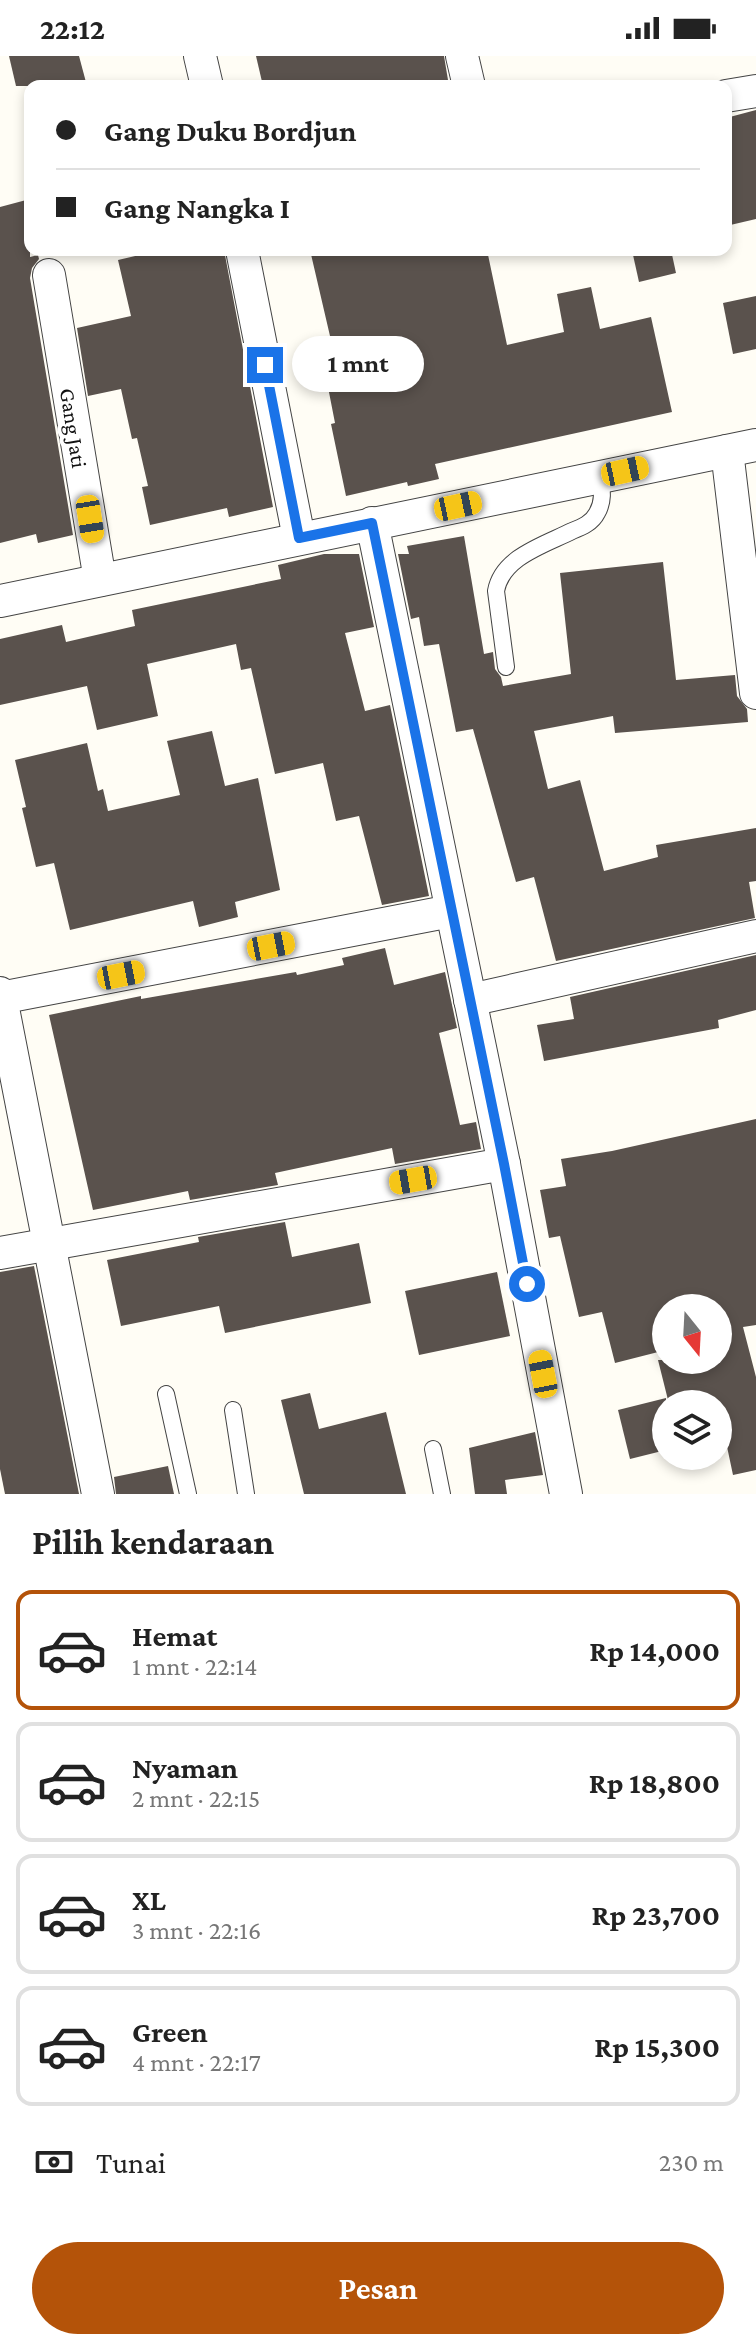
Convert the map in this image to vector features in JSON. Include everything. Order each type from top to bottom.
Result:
[{"type":"street","points":[[200,56],[206,80]]},
{"type":"street","points":[[462,56],[468,80]]},
{"type":"street","points":[[732,95],[756,91]]},
{"type":"street","points":[[243,256],[299,538]]},
{"type":"street","name":"Gang Jati","points":[[49,275],[100,580]]},
{"type":"street","points":[[0,601],[742,448],[756,693]]},
{"type":"street","points":[[372,523],[504,1164],[566,1494]]},
{"type":"street","points":[[98,1494],[0,996],[451,911]]},
{"type":"street","points":[[470,1000],[756,936]]},
{"type":"street","points":[[0,1253],[48,1242],[504,1164]]},
{"type":"lane","points":[[506,667],[496,591],[498,580],[505,569],[521,556],[587,525],[596,516],[603,498],[600,476]]},
{"type":"lane","points":[[166,1394],[188,1494]]},
{"type":"lane","points":[[233,1410],[246,1494]]},
{"type":"lane","points":[[433,1449],[442,1494]]},
{"type":"building","points":[[9,56],[79,56],[85,80],[24,80],[24,86],[16,86]]},
{"type":"building","points":[[256,56],[444,56],[448,80],[262,80]]},
{"type":"building","points":[[756,110],[756,219],[732,225],[732,116]]},
{"type":"building","points":[[24,201],[24,256],[38,256],[39,259],[32,268],[30,278],[73,535],[38,543],[36,534],[0,543],[0,207]]},
{"type":"building","points":[[135,256],[225,256],[273,507],[229,517],[227,508],[150,525],[142,487],[148,486],[137,438],[132,439],[121,389],[88,396],[77,328],[131,316],[118,260]]},
{"type":"building","points":[[311,256],[488,256],[507,345],[564,332],[557,294],[591,287],[600,329],[651,317],[672,412],[435,464],[439,479],[408,486],[407,482],[346,496],[331,424],[335,423],[327,382],[340,379]]},
{"type":"building","points":[[633,256],[672,256],[676,273],[639,282]]},
{"type":"building","points":[[756,296],[756,349],[733,354],[723,303]]},
{"type":"building","points":[[464,536],[484,654],[493,652],[495,669],[503,686],[571,674],[560,573],[663,562],[676,680],[735,675],[737,696],[747,709],[748,722],[615,733],[613,716],[534,731],[548,789],[580,780],[604,871],[658,857],[656,845],[756,828],[756,881],[749,882],[755,918],[556,961],[534,877],[516,882],[473,729],[456,732],[439,644],[424,646],[419,617],[411,619],[398,554],[409,554],[407,546]]},
{"type":"building","points":[[324,554],[359,554],[374,627],[345,633],[365,711],[390,705],[429,896],[382,905],[359,816],[336,821],[323,763],[275,774],[251,668],[241,670],[236,644],[147,664],[158,716],[97,730],[87,686],[0,705],[0,639],[62,625],[66,642],[135,626],[132,610],[281,579],[278,565]]},
{"type":"building","points":[[212,731],[225,786],[258,778],[280,890],[235,902],[238,917],[199,927],[193,901],[70,930],[54,863],[36,867],[15,760],[87,743],[98,791],[103,789],[108,811],[180,795],[167,741]]},
{"type":"building","points":[[385,948],[394,985],[445,972],[457,1028],[439,1033],[460,1125],[476,1122],[481,1149],[395,1164],[392,1148],[275,1173],[278,1185],[190,1200],[188,1191],[93,1210],[49,1015],[141,996],[141,999],[296,972],[297,975],[344,965],[342,958]]},
{"type":"building","points":[[756,955],[756,1010],[718,1020],[719,1028],[544,1061],[537,1025],[574,1019],[570,997]]},
{"type":"building","points":[[756,1119],[756,1325],[743,1327],[756,1377],[756,1470],[733,1475],[732,1390],[666,1390],[662,1374],[732,1374],[732,1294],[652,1294],[652,1354],[615,1363],[602,1312],[579,1317],[560,1236],[549,1238],[540,1190],[566,1186],[561,1159],[612,1151]]},
{"type":"building","points":[[285,1222],[292,1257],[359,1243],[371,1303],[225,1333],[219,1306],[121,1326],[107,1260],[199,1242],[198,1237]]},
{"type":"building","points":[[34,1266],[79,1494],[5,1494],[0,1469],[0,1272]]},
{"type":"building","points":[[497,1272],[510,1336],[419,1355],[405,1291]]},
{"type":"building","points":[[310,1393],[319,1429],[386,1412],[406,1494],[304,1494],[281,1400]]},
{"type":"building","points":[[652,1402],[652,1454],[630,1459],[618,1410]]},
{"type":"building","points":[[535,1432],[543,1475],[505,1480],[507,1494],[475,1494],[469,1448]]},
{"type":"building","points":[[168,1466],[174,1494],[116,1494],[114,1477]]},
{"type":"route","points":[[265,365],[299,538],[372,523],[527,1284]]}]
